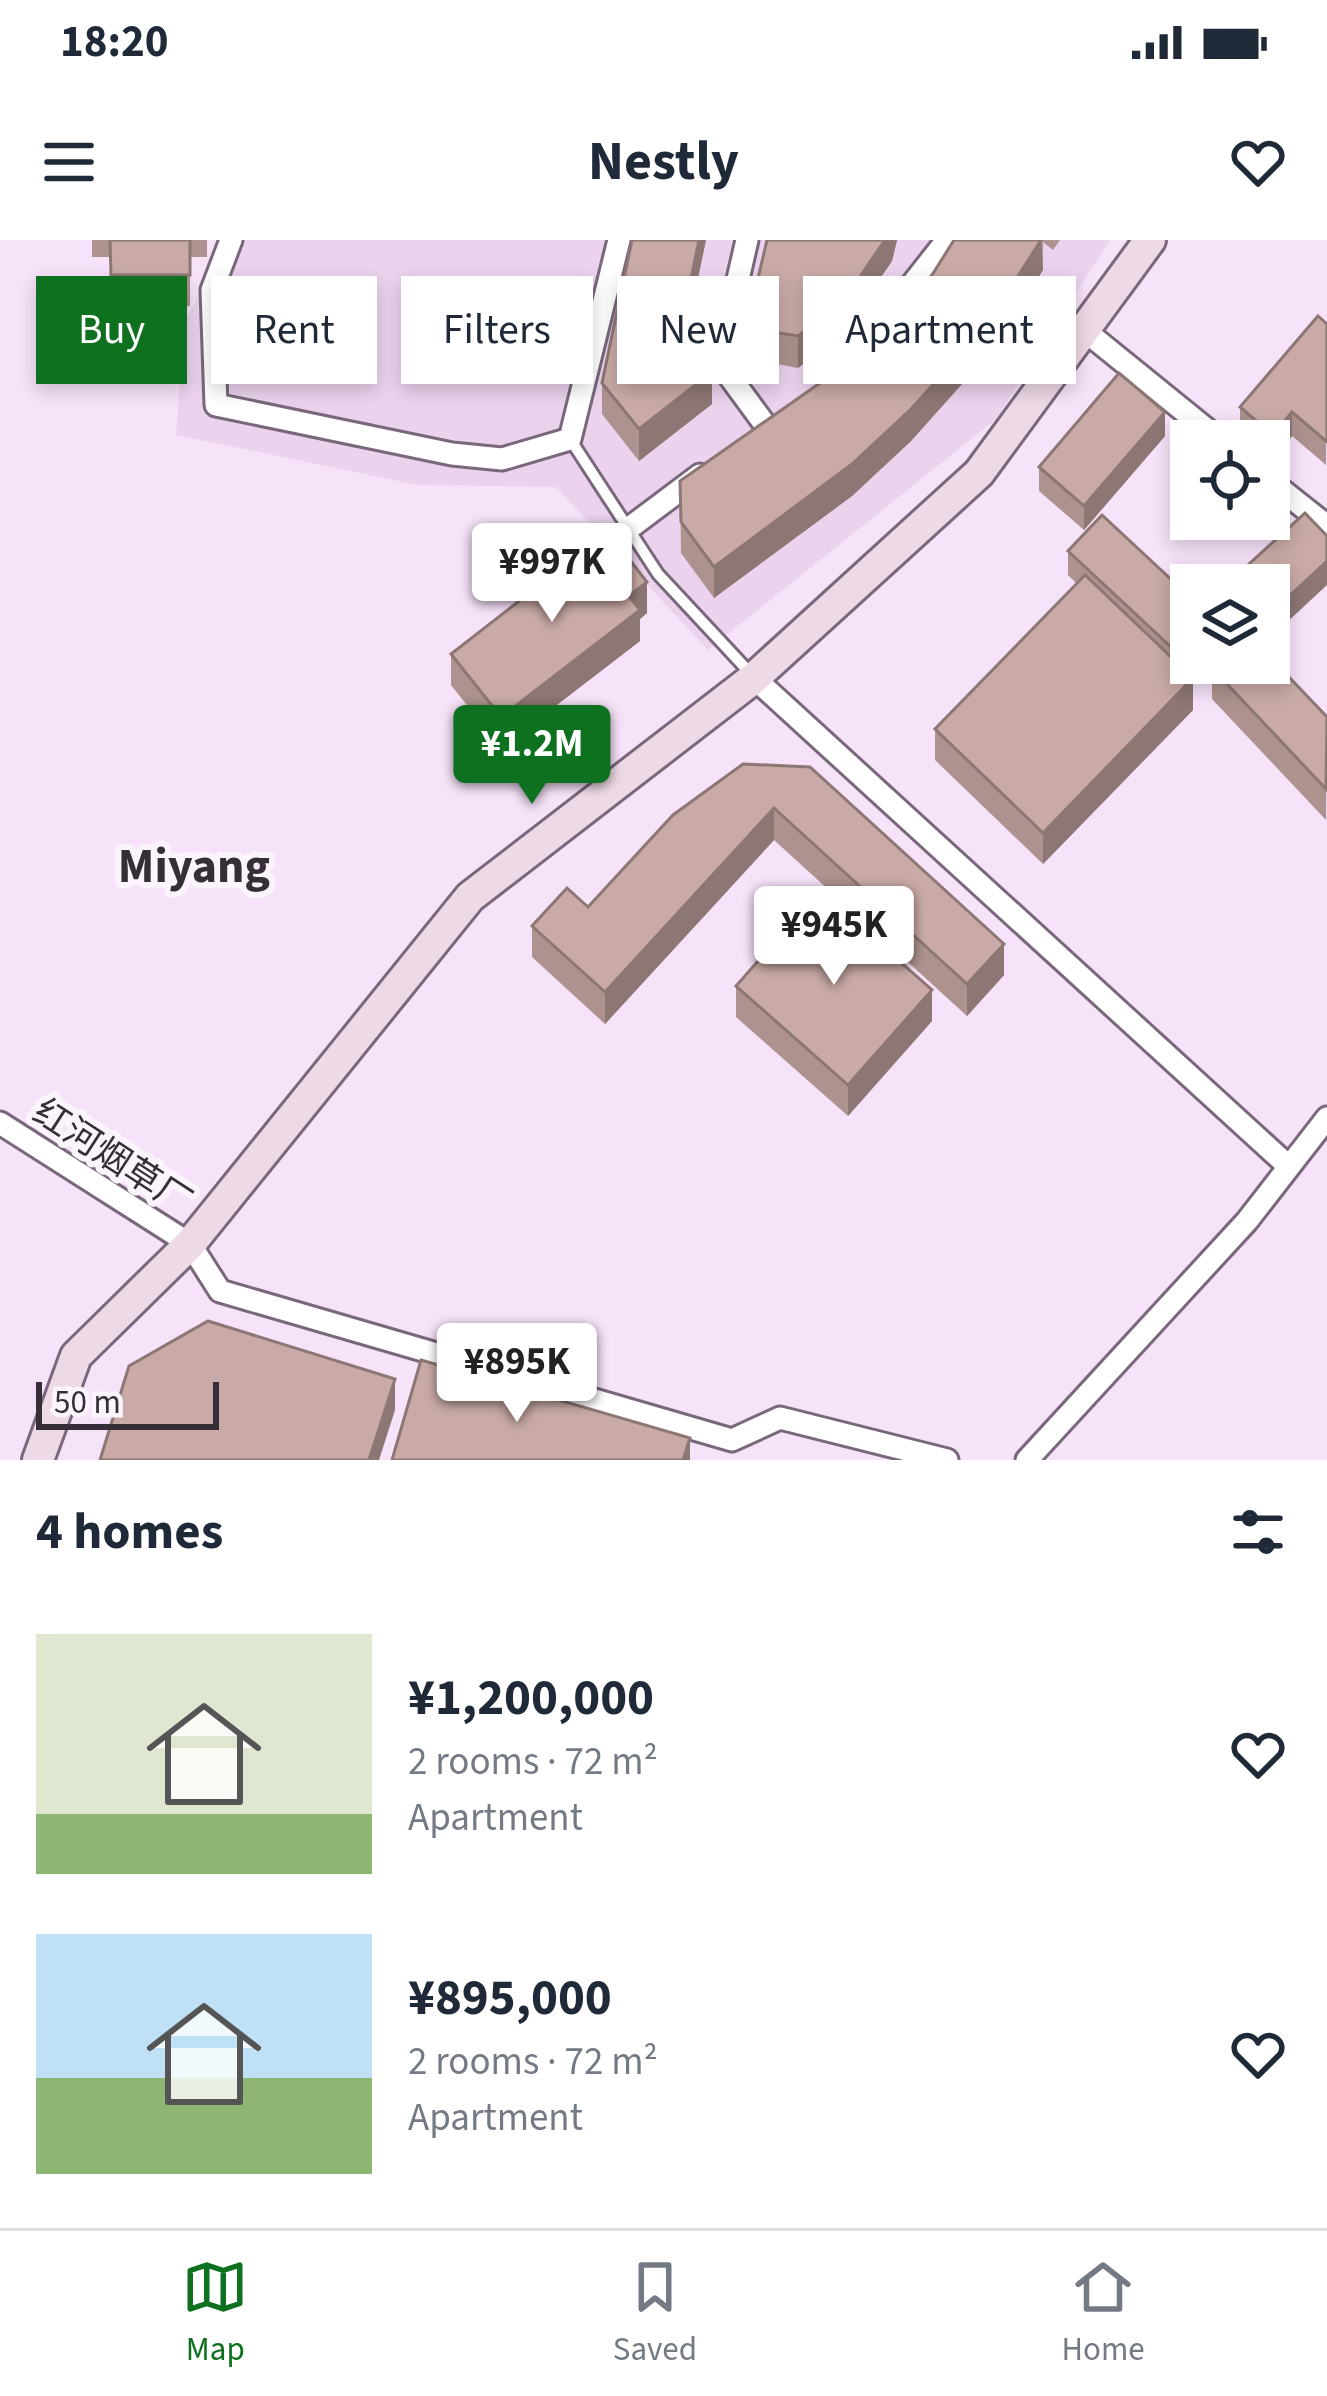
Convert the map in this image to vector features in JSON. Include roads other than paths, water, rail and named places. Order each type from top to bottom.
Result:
[{"type":"street","points":[[231,240],[212,290],[216,405],[502,459],[570,439],[619,240]]},
{"type":"street","points":[[747,240],[719,362],[766,426]]},
{"type":"street","points":[[817,388],[851,362],[946,240]]},
{"type":"street","points":[[38,1460],[76,1356],[190,1244],[470,897],[754,678],[980,473],[1150,240]]},
{"type":"street","points":[[1084,330],[1195,420]]},
{"type":"street","points":[[628,529],[714,465]]},
{"type":"street","points":[[1290,497],[1327,526]]},
{"type":"street","points":[[754,678],[1286,1164]]},
{"type":"street","points":[[1027,1460],[1247,1221],[1286,1164],[1327,1118]]},
{"type":"street","name":"红河烟草厂","points":[[0,1123],[190,1244]]},
{"type":"street","points":[[190,1244],[220,1291],[730,1450],[780,1418],[947,1460]]},
{"type":"lane","points":[[570,439],[658,574],[754,678]]},
{"type":"district","name":"Miyang","points":[[194,865]]}]
